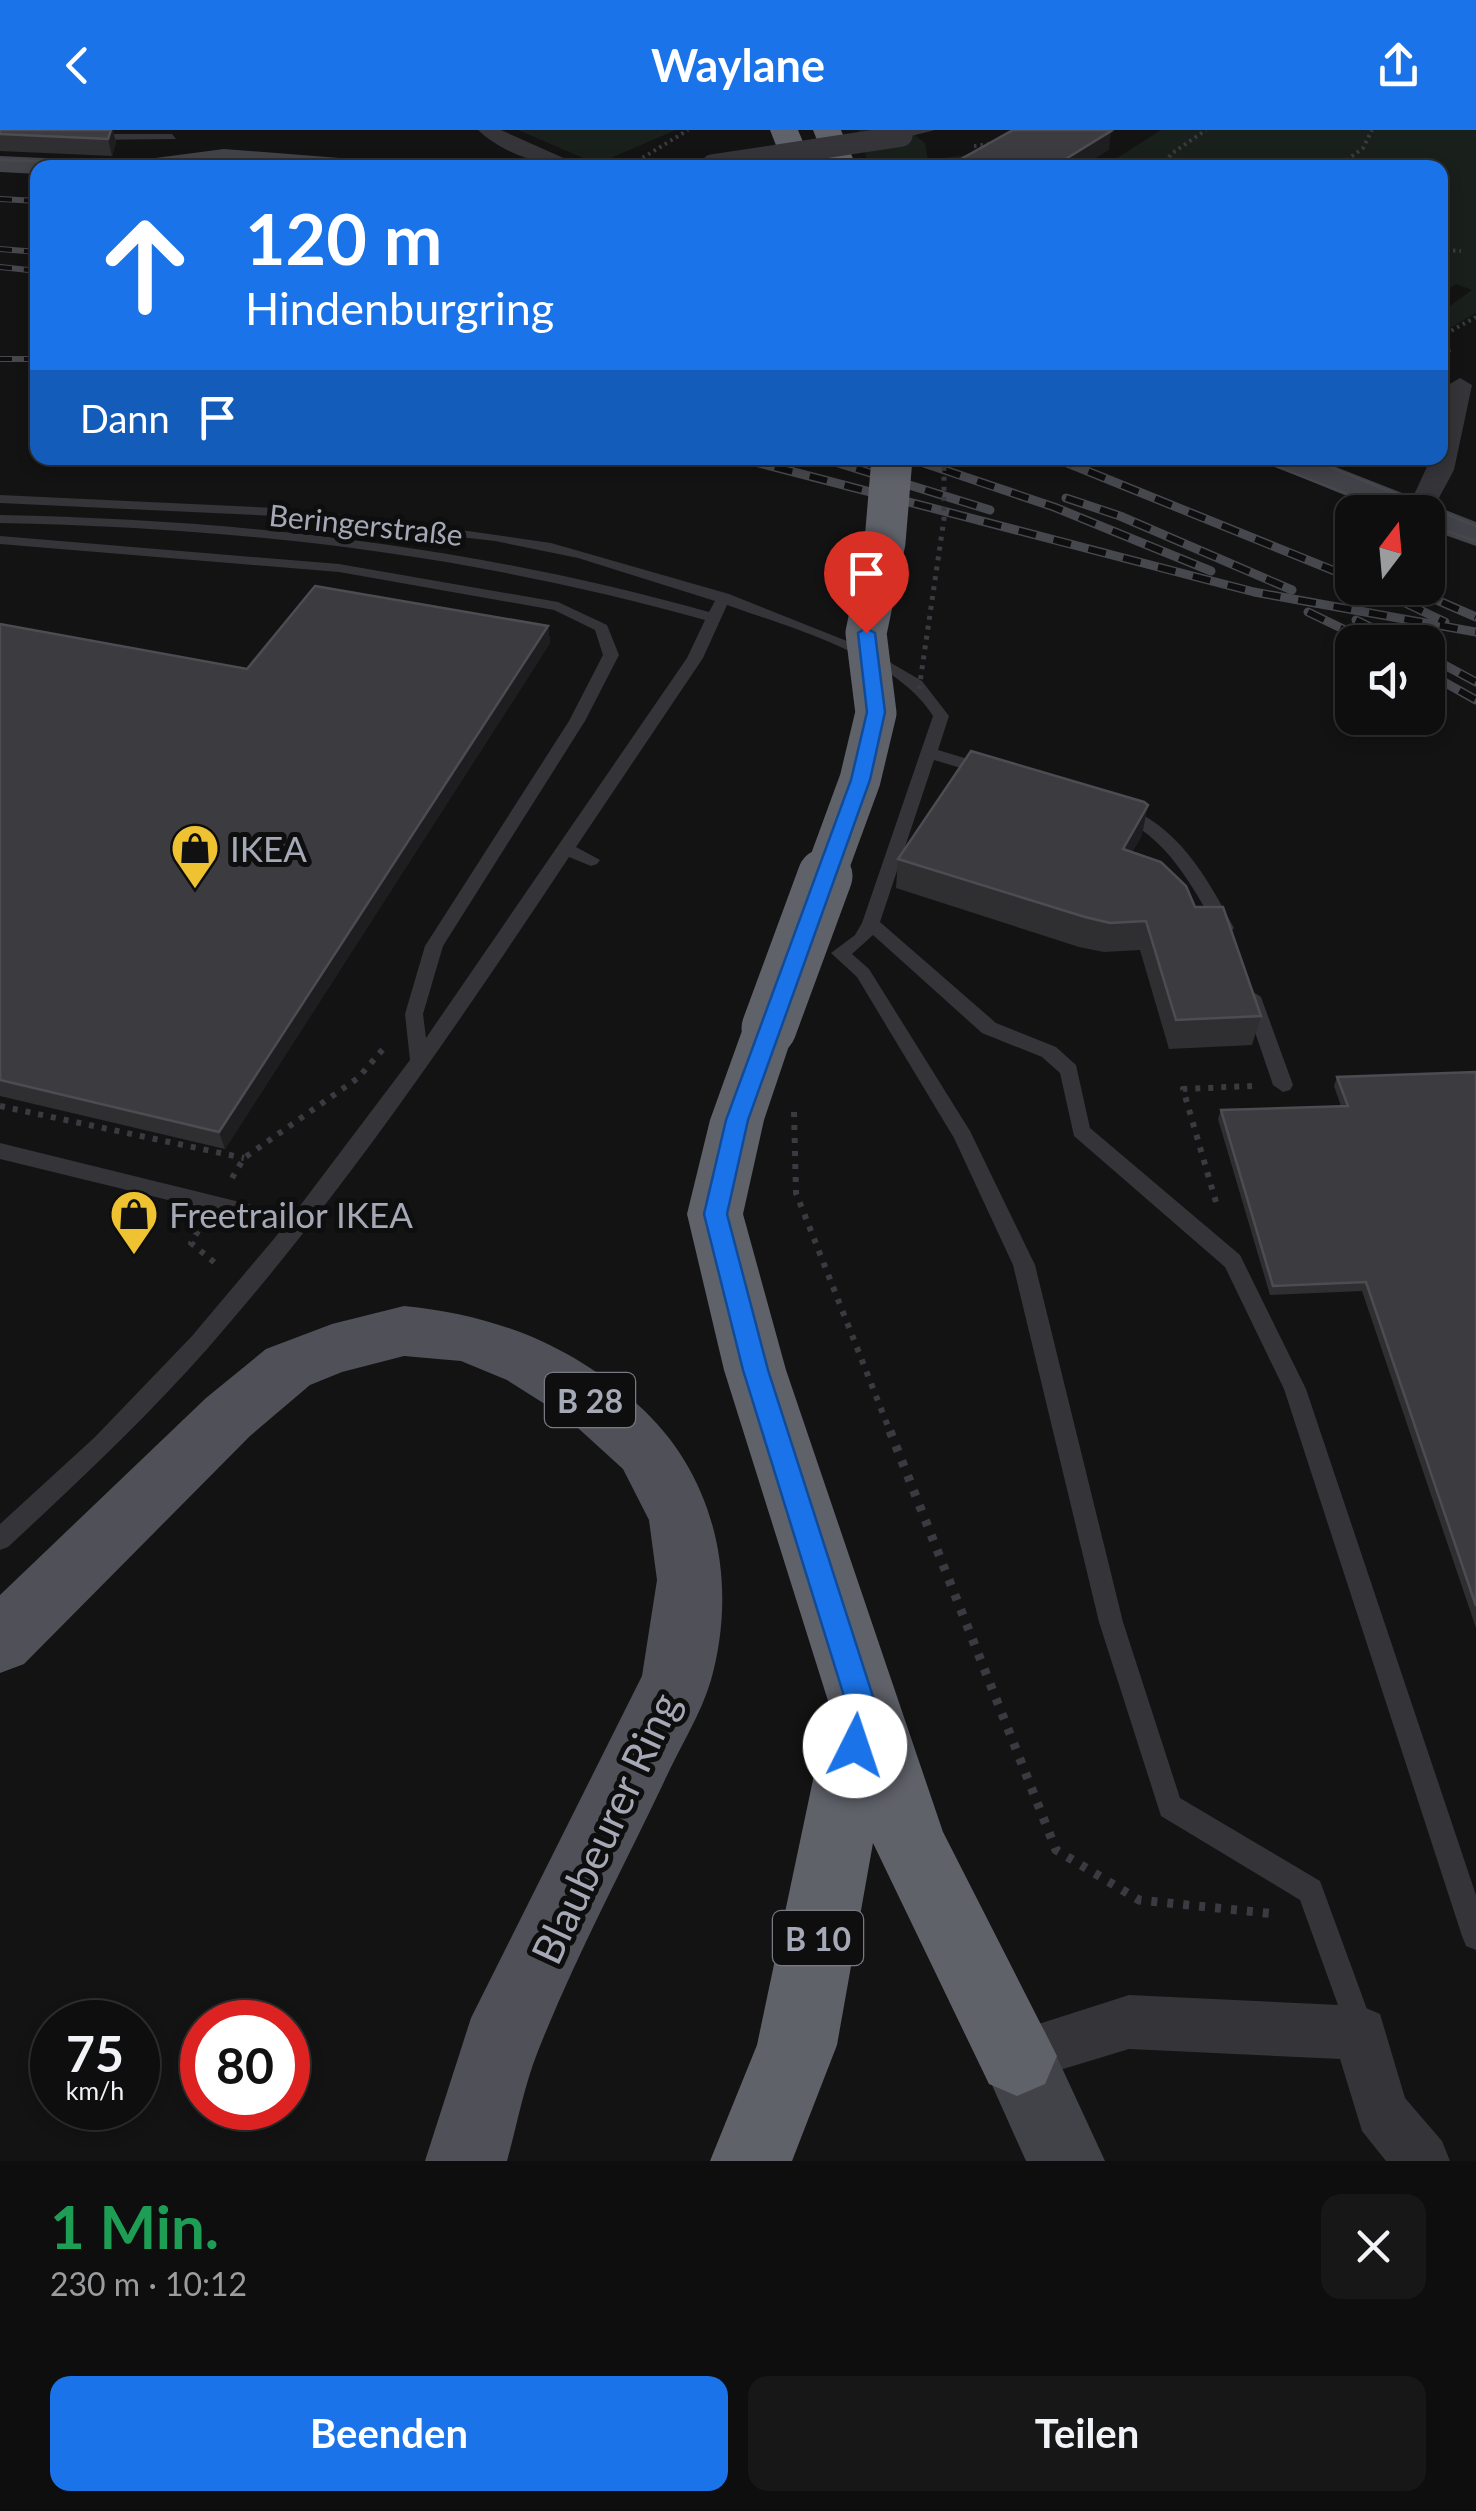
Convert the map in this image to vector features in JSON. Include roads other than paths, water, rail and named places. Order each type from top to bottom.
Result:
[{"type":"highway","points":[[784,130],[797,160]]},
{"type":"highway","points":[[826,130],[839,160]]},
{"type":"highway","points":[[824,936],[876,712],[866,633],[884,542],[891,465]]},
{"type":"highway","name":"B 10","points":[[751,2161],[798,2045],[862,1709],[756,1370],[716,1214],[737,1120],[769,1028],[824,936]]},
{"type":"highway","points":[[862,1709],[910,1848],[1017,2056]]},
{"type":"main road","name":"Blaubeurer Ring","points":[[0,1641],[228,1417],[288,1367],[332,1349],[404,1331],[466,1337],[528,1362],[589,1399],[645,1450],[682,1517],[690,1580],[676,1680],[500,2046],[466,2161]]},
{"type":"street","points":[[487,130],[554,160]]},
{"type":"street","points":[[744,160],[926,130]]},
{"type":"street","points":[[171,150],[263,160]]},
{"type":"street","points":[[0,164],[30,165]]},
{"type":"street","points":[[1448,439],[1460,376]]},
{"type":"street","points":[[1299,465],[1373,495]]},
{"type":"street","points":[[1355,488],[1383,465]]},
{"type":"street","points":[[1427,495],[1443,465]]},
{"type":"street","points":[[1445,523],[1476,535]]},
{"type":"street","points":[[1066,2161],[1017,2056],[1129,2022],[1361,2033],[1381,2112],[1422,2161]]},
{"type":"lane","points":[[71,137],[220,160]]},
{"type":"lane","name":"Beringerstraße","points":[[0,499],[362,519],[548,546],[724,597],[850,647],[911,679],[932,698],[941,716],[927,752]]},
{"type":"lane","points":[[3,540],[31,500]]},
{"type":"lane","name":"Beringerstraße","points":[[0,520],[330,539],[434,553],[585,582],[713,618]]},
{"type":"lane","points":[[3,540],[339,568],[558,606],[602,628],[611,655],[577,721],[434,946],[414,1014],[418,1060]]},
{"type":"lane","points":[[0,1539],[68,1481],[233,1303],[299,1224],[418,1060],[695,658],[724,597]]},
{"type":"lane","points":[[824,936],[861,940],[871,924],[927,752],[1002,775]]},
{"type":"lane","points":[[1096,803],[1134,814],[1158,832],[1208,895],[1236,949]]},
{"type":"lane","points":[[564,848],[591,860]]},
{"type":"lane","points":[[871,924],[989,1028],[1048,1052],[1069,1070],[1081,1131],[1233,1261],[1295,1389],[1476,1936]]},
{"type":"lane","points":[[824,936],[864,972],[963,1136],[1024,1266],[1111,1622],[1170,1807],[1310,1891],[1361,2033]]},
{"type":"lane","points":[[1248,983],[1283,1085]]},
{"type":"lane","points":[[0,1151],[299,1224]]},
{"type":"tram line","points":[[0,160],[30,161]]},
{"type":"tram line","points":[[1273,465],[1350,495]]},
{"type":"tram line","points":[[1324,465],[1476,526]]},
{"type":"tram line","points":[[1445,531],[1476,541]]},
{"type":"railway","points":[[0,199],[30,201]]},
{"type":"railway","points":[[0,249],[30,251]]},
{"type":"railway","points":[[0,267],[30,270]]},
{"type":"railway","points":[[0,359],[30,359]]},
{"type":"railway","points":[[767,465],[1254,592],[1476,632]]},
{"type":"railway","points":[[845,465],[990,510]]},
{"type":"railway","points":[[930,465],[1054,507],[1211,571]]},
{"type":"railway","points":[[1072,465],[1335,571]]},
{"type":"railway","points":[[1066,498],[1120,516],[1292,590]]},
{"type":"railway","points":[[1445,604],[1476,617]]},
{"type":"railway","points":[[1410,605],[1445,622]]},
{"type":"railway","points":[[1308,612],[1335,625]]},
{"type":"railway","points":[[1356,620],[1366,625]]},
{"type":"railway","points":[[1445,665],[1476,682]]},
{"type":"railway","points":[[1445,683],[1476,700]]},
{"type":"place","name":"IKEA","points":[[195,890]]},
{"type":"place","name":"Freetrailor IKEA","points":[[134,1256]]}]
